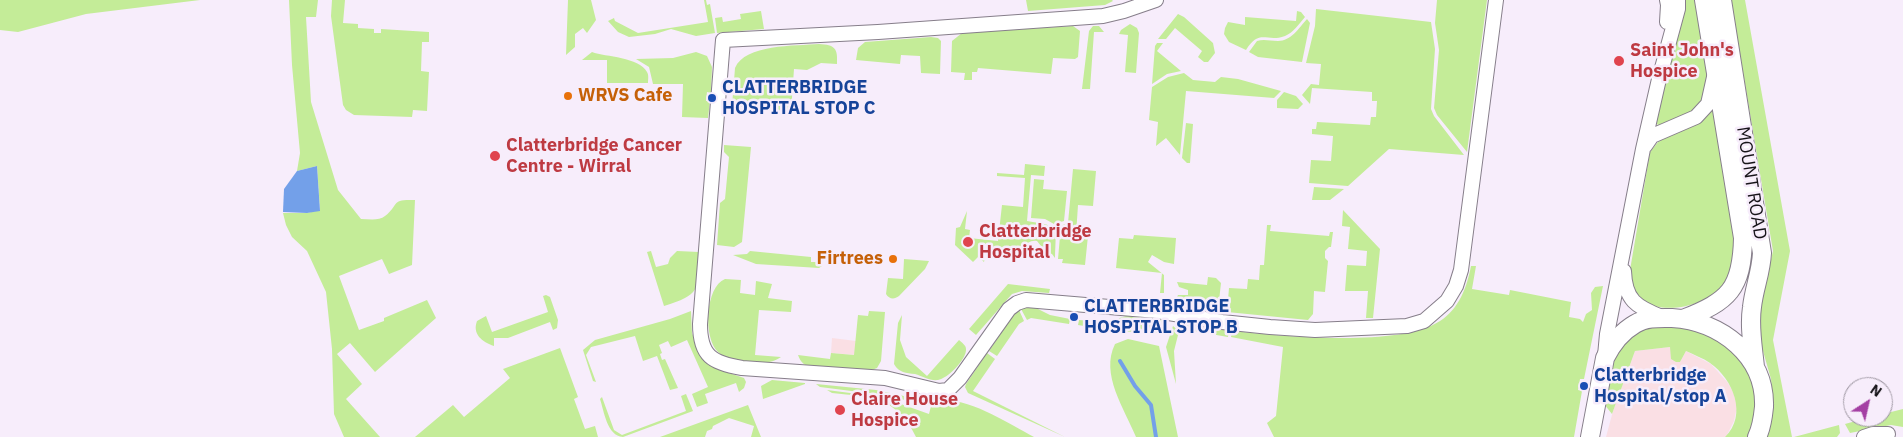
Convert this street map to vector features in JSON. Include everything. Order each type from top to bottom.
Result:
[{"type":"main road","name":"MOUNT ROAD","points":[[1682,319],[1709,309],[1722,300],[1732,289],[1739,276],[1743,259],[1744,238],[1704,0]]},
{"type":"main road","name":"MOUNT ROAD","points":[[1722,0],[1762,253],[1761,270],[1752,306],[1750,326],[1755,367]]},
{"type":"main road","points":[[1590,437],[1605,358],[1611,346],[1620,334],[1635,324],[1646,319],[1663,318],[1694,321],[1722,332],[1737,344],[1755,367],[1762,382],[1764,413],[1757,437]]},
{"type":"street","points":[[1156,0],[1103,16],[878,32],[723,40],[700,324],[700,338],[703,348],[710,356],[722,364],[742,368],[885,378],[944,390],[954,386],[1009,309],[1017,302],[1026,300],[1157,311],[1222,322],[1315,330],[1407,326],[1424,321],[1447,301],[1456,286],[1460,270],[1478,148],[1496,0]]},
{"type":"street","points":[[1605,358],[1607,334],[1658,80],[1668,12],[1667,0]]},
{"type":"street","points":[[1658,80],[1670,41],[1678,9],[1678,0]]},
{"type":"street","points":[[1643,149],[1652,136],[1696,117],[1708,104],[1712,92],[1715,67]]},
{"type":"street","points":[[1623,253],[1624,286],[1631,299],[1643,309],[1663,318]]},
{"type":"street","points":[[1864,437],[1873,434],[1888,434]]},
{"type":"shaded area","points":[[832,338],[856,341],[855,355],[831,353]]},
{"type":"shaded area","points":[[1670,347],[1680,362],[1686,351],[1711,364],[1728,383],[1734,394],[1737,407],[1734,421],[1727,435],[1725,437],[1606,437],[1613,411],[1635,351]]},
{"type":"green space","points":[[0,0],[200,0],[86,14],[18,32],[0,30]]},
{"type":"green space","points":[[289,0],[318,0],[316,17],[306,17],[311,102],[338,190],[361,219],[380,219],[390,212],[398,201],[415,200],[412,265],[389,274],[382,259],[339,276],[359,330],[384,321],[384,318],[427,300],[436,318],[375,372],[350,343],[337,354],[362,384],[346,399],[380,437],[344,437],[334,414],[332,349],[326,292],[307,251],[292,237],[283,213],[307,213],[320,210],[317,166],[297,171],[300,153],[292,65]]},
{"type":"green space","points":[[332,0],[345,0],[343,23],[358,24],[358,28],[374,29],[374,33],[381,33],[381,29],[429,32],[429,42],[422,42],[421,71],[429,72],[427,111],[413,110],[412,117],[354,115],[346,110],[343,105],[331,16]]},
{"type":"green space","points":[[568,0],[591,0],[596,20],[587,33],[583,28],[575,34],[575,47],[566,55]]},
{"type":"green space","points":[[704,0],[706,0],[707,5],[710,4],[715,33],[696,36],[671,29],[655,34],[629,37],[618,32],[608,21],[614,18],[615,21],[638,33],[708,22]]},
{"type":"green space","points":[[1026,0],[1113,1],[1105,5],[1028,11]]},
{"type":"green space","points":[[1437,0],[1487,0],[1467,152],[1437,115],[1434,108],[1439,50],[1435,23]]},
{"type":"green space","points":[[1681,0],[1698,0],[1705,44],[1706,79],[1704,95],[1698,108],[1689,116],[1659,125],[1656,124],[1662,87]]},
{"type":"green space","points":[[1731,0],[1745,0],[1790,251],[1773,340],[1792,437],[1765,437],[1770,424],[1773,404],[1771,379],[1757,330],[1759,310],[1773,251]]},
{"type":"green space","points":[[1316,9],[1431,22],[1435,49],[1431,109],[1434,116],[1464,155],[1389,149],[1348,186],[1309,183],[1311,160],[1331,161],[1333,136],[1312,134],[1312,129],[1316,129],[1317,122],[1370,125],[1371,117],[1376,117],[1377,101],[1372,101],[1372,92],[1312,88],[1310,104],[1302,95],[1311,84],[1319,85],[1321,64],[1306,63],[1315,26]]},
{"type":"green space","points":[[761,11],[764,29],[717,33],[715,18],[722,17],[723,22],[741,19],[740,14]]},
{"type":"green space","points":[[1297,11],[1301,12],[1305,17],[1291,33],[1278,38],[1259,38],[1251,43],[1246,50],[1229,42],[1224,34],[1228,22],[1245,25],[1245,17],[1296,21]]},
{"type":"green space","points":[[1178,14],[1184,17],[1213,43],[1215,53],[1208,62],[1204,62],[1198,57],[1202,51],[1175,28],[1166,39],[1158,39]]},
{"type":"green space","points":[[1307,19],[1310,23],[1302,62],[1258,57],[1249,52],[1257,41],[1287,39]]},
{"type":"green space","points":[[1130,24],[1137,28],[1139,33],[1136,73],[1125,72],[1128,35],[1119,34],[1121,30]]},
{"type":"green space","points":[[1073,26],[1080,31],[1078,57],[1075,59],[1053,58],[1051,74],[978,68],[977,72],[972,72],[972,80],[964,80],[965,73],[951,72],[952,41],[962,33]]},
{"type":"green space","points":[[1093,26],[1099,26],[1104,32],[1094,32],[1090,89],[1082,89],[1089,31]]},
{"type":"green space","points":[[938,38],[941,41],[940,74],[921,73],[920,56],[901,55],[900,64],[856,60],[858,48],[865,42]]},
{"type":"green space","points":[[1157,43],[1163,43],[1157,51],[1181,71],[1167,74],[1152,84],[1155,46]]},
{"type":"green space","points":[[819,44],[829,45],[834,48],[837,54],[837,64],[821,63],[807,70],[794,69],[791,112],[732,106],[735,68],[740,60],[760,50]]},
{"type":"green space","points":[[592,52],[637,63],[647,72],[648,83],[607,83],[607,60],[582,60]]},
{"type":"green space","points":[[696,52],[707,56],[712,67],[711,93],[707,92],[706,101],[710,101],[708,118],[682,117],[683,84],[653,84],[649,67],[636,59],[673,58]]},
{"type":"green space","points":[[1184,73],[1193,80],[1215,82],[1221,77],[1238,79],[1281,91],[1274,98],[1186,91],[1180,155],[1166,138],[1156,146],[1158,122],[1149,120],[1152,87],[1168,77]]},
{"type":"green space","points":[[1284,92],[1296,96],[1303,104],[1298,109],[1277,108],[1277,100]]},
{"type":"green space","points":[[1714,105],[1737,247],[1731,271],[1727,280],[1717,291],[1701,301],[1673,308],[1664,308],[1644,303],[1635,296],[1629,276],[1650,152],[1658,142],[1671,134],[1687,129],[1703,119]]},
{"type":"green space","points":[[1186,123],[1193,124],[1190,163],[1187,163],[1182,158]]},
{"type":"green space","points":[[724,145],[751,147],[742,242],[734,247],[717,245],[720,203],[725,199],[729,157],[724,152]]},
{"type":"green space","points":[[1025,164],[1045,166],[1044,176],[1031,175],[1027,221],[1045,224],[1054,229],[1056,239],[1055,258],[1052,254],[1045,251],[1037,241],[1033,241],[1010,254],[986,252],[984,262],[978,257],[973,262],[955,245],[956,228],[960,227],[967,211],[965,229],[970,230],[969,238],[998,241],[1002,205],[1023,207],[1025,178],[997,176],[997,173],[1024,175]]},
{"type":"green space","points":[[1073,169],[1096,171],[1093,206],[1078,205],[1076,235],[1088,236],[1085,265],[1062,263],[1063,259],[1058,259],[1060,236],[1057,227],[1068,223]]},
{"type":"green space","points":[[1034,179],[1044,180],[1043,189],[1067,191],[1064,221],[1054,224],[1045,219],[1031,218]]},
{"type":"green space","points":[[1314,187],[1344,189],[1330,200],[1312,200]]},
{"type":"green space","points":[[1343,210],[1380,249],[1373,318],[1366,318],[1368,291],[1345,291],[1347,265],[1366,266],[1367,251],[1348,249],[1350,227],[1342,226]]},
{"type":"green space","points":[[1267,225],[1271,225],[1270,231],[1329,236],[1330,232],[1333,232],[1331,247],[1325,251],[1325,258],[1328,261],[1325,292],[1314,291],[1313,314],[1308,320],[1227,312],[1229,288],[1247,289],[1248,279],[1259,280],[1260,265],[1264,265]]},
{"type":"green space","points":[[1134,235],[1176,238],[1174,264],[1164,262],[1152,255],[1148,262],[1161,273],[1116,268],[1119,238],[1133,239]]},
{"type":"green space","points":[[651,251],[656,267],[668,264],[670,258],[677,251],[699,252],[702,255],[698,284],[695,290],[685,298],[664,306],[647,252]]},
{"type":"green space","points":[[750,251],[811,257],[811,262],[823,262],[819,268],[756,264],[733,255],[747,254]]},
{"type":"green space","points":[[904,259],[929,261],[925,269],[899,296],[890,298],[886,294],[888,278],[903,279]]},
{"type":"green space","points":[[1471,266],[1476,266],[1472,289],[1509,295],[1510,290],[1571,302],[1569,317],[1580,319],[1583,322],[1586,314],[1592,310],[1591,293],[1595,287],[1603,286],[1584,379],[1580,379],[1578,390],[1582,391],[1574,437],[1274,437],[1267,423],[1276,416],[1283,347],[1231,337],[1232,331],[1339,338],[1397,335],[1421,329],[1440,321],[1457,304],[1467,282]]},
{"type":"green space","points":[[1162,273],[1164,275],[1164,293],[1160,293]]},
{"type":"green space","points":[[1208,277],[1216,278],[1221,283],[1218,310],[1174,303],[1178,295],[1188,295],[1188,290],[1179,287],[1177,282],[1207,285]]},
{"type":"green space","points":[[725,279],[741,280],[740,293],[755,295],[756,281],[772,284],[768,298],[792,301],[791,312],[759,310],[755,355],[781,357],[763,363],[733,360],[718,352],[710,336],[708,313],[713,292],[718,284]]},
{"type":"green space","points":[[1008,284],[1050,289],[1049,293],[1022,291],[1012,294],[976,335],[969,329]]},
{"type":"green space","points":[[543,296],[550,297],[558,320],[557,328],[553,330],[550,322],[508,338],[494,338],[494,346],[482,340],[477,334],[477,321],[486,316],[492,332],[548,312]]},
{"type":"green space","points":[[1028,307],[1036,308],[1050,315],[1070,319],[1069,324],[1031,318],[1027,320],[1021,309]]},
{"type":"green space","points":[[1019,310],[1024,321],[1019,324],[997,356],[989,351],[1012,317]]},
{"type":"green space","points":[[691,311],[692,333],[697,346],[720,370],[744,378],[746,382],[744,388],[739,392],[736,383],[705,394],[708,403],[697,407],[692,394],[708,387],[687,340],[671,347],[668,341],[659,345],[662,360],[665,359],[678,388],[670,390],[657,356],[643,361],[635,336],[591,347],[586,355],[596,382],[593,381],[583,350],[595,340],[670,319]]},
{"type":"green space","points":[[869,311],[885,312],[881,361],[877,368],[869,371],[811,367],[802,362],[798,355],[830,359],[831,353],[854,355],[858,315],[868,316]]},
{"type":"green space","points":[[902,315],[900,340],[906,357],[927,376],[959,340],[965,345],[965,353],[960,363],[942,379],[929,379],[903,372],[894,364],[898,323]]},
{"type":"green space","points":[[1129,315],[1163,318],[1165,322],[1163,329],[1158,333],[1116,331],[1078,325],[1079,320],[1107,322]]},
{"type":"green space","points":[[1180,320],[1229,331],[1228,337],[1182,329],[1175,322]]},
{"type":"green space","points":[[1662,324],[1709,334],[1736,353],[1751,377],[1754,389],[1756,408],[1748,437],[1725,437],[1732,428],[1736,418],[1736,408],[1735,398],[1725,378],[1707,361],[1686,351],[1680,362],[1676,362],[1671,359],[1670,347],[1635,351],[1612,414],[1604,404],[1609,375],[1616,351],[1632,334],[1645,328]]},
{"type":"green space","points":[[1173,326],[1179,331],[1174,351],[1176,384],[1166,347]]},
{"type":"green space","points":[[1128,339],[1159,346],[1178,437],[1136,437],[1115,391],[1110,367],[1111,355],[1115,344]]},
{"type":"green space","points":[[560,348],[578,397],[574,399],[585,429],[595,426],[598,437],[415,437],[453,405],[464,417],[510,378],[503,369]]},
{"type":"green space","points":[[987,353],[995,359],[973,391],[1065,437],[968,393],[965,387],[966,384]]},
{"type":"green space","points":[[772,380],[805,384],[763,399],[761,386]]},
{"type":"green space","points":[[816,384],[876,390],[932,402],[944,400],[971,405],[998,417],[1034,437],[916,437],[909,424],[900,414],[882,402],[871,398],[832,393],[827,390],[881,397],[929,414],[931,406],[883,395],[820,387]]},
{"type":"green space","points":[[686,394],[693,411],[623,437],[618,436],[610,428],[600,399],[602,397],[614,430],[622,435],[686,411],[681,396]]},
{"type":"green space","points":[[748,405],[761,437],[751,437],[754,426],[729,418],[713,426],[712,429],[707,431],[705,437],[660,437]]},
{"type":"green space","points":[[1903,409],[1903,427],[1893,425],[1893,412]]},
{"type":"green space","points":[[1839,425],[1840,433],[1837,437],[1794,437]]},
{"type":"green space","points":[[1847,427],[1881,427],[1850,433]]},
{"type":"water","points":[[317,166],[320,211],[307,213],[283,212],[284,189],[297,171]]},
{"type":"waterway","points":[[1120,361],[1135,386],[1151,405],[1156,437]]},
{"type":"place","name":"Saint John's Hospice","points":[[1619,61]]},
{"type":"place","name":"WRVS Cafe","points":[[568,96]]},
{"type":"place","name":"CLATTERBRIDGE HOSPITAL STOP C","points":[[712,98]]},
{"type":"place","name":"Clatterbridge Cancer Centre - Wirral","points":[[495,156]]},
{"type":"place","name":"Clatterbridge Hospital","points":[[968,242]]},
{"type":"place","name":"Firtrees","points":[[893,259]]},
{"type":"place","name":"CLATTERBRIDGE HOSPITAL STOP B","points":[[1074,317]]},
{"type":"place","name":"Clatterbridge Hospital/stop A","points":[[1584,386]]},
{"type":"place","name":"Claire House Hospice","points":[[840,410]]}]
